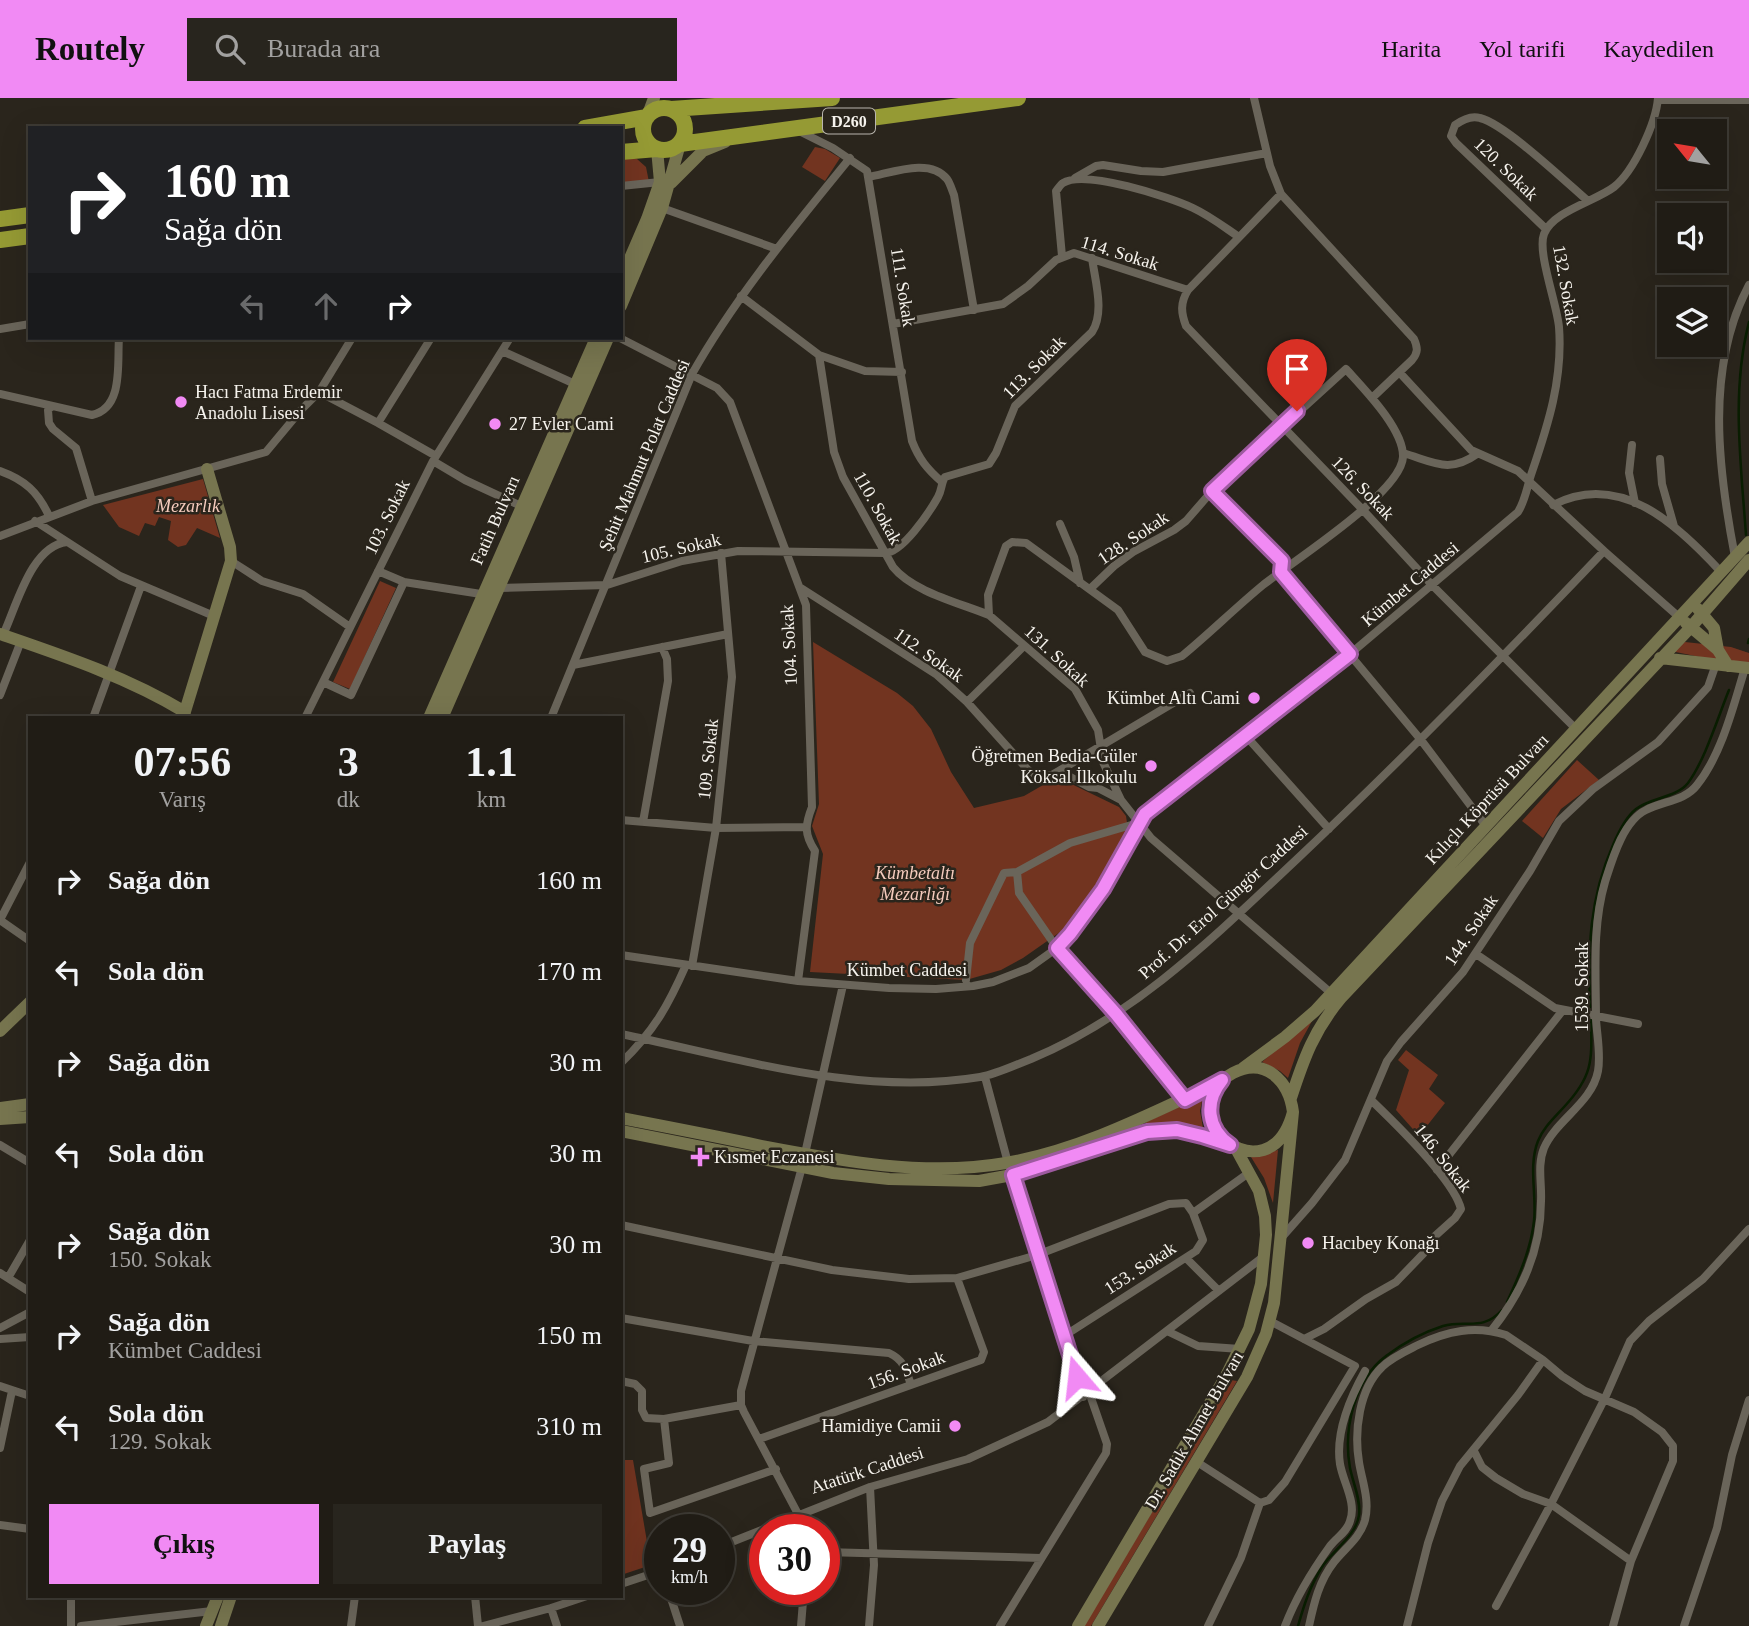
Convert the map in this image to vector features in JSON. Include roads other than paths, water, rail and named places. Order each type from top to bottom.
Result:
[{"type":"highway","name":"D260","points":[[669,104],[832,98]]},
{"type":"highway","name":"D260","points":[[680,144],[1018,98]]},
{"type":"highway","points":[[626,151],[669,150],[680,144],[685,124],[669,104],[648,117],[643,128],[644,135],[657,149]]},
{"type":"highway","points":[[596,126],[648,117]]},
{"type":"highway","points":[[0,219],[28,215]]},
{"type":"highway","points":[[0,240],[28,236]]},
{"type":"main road","points":[[648,117],[653,98]]},
{"type":"main road","points":[[665,183],[703,152],[744,135]]},
{"type":"main road","points":[[623,274],[680,144]]},
{"type":"main road","points":[[623,301],[663,208],[665,183],[657,149]]},
{"type":"main road","points":[[626,151],[649,161],[665,183]]},
{"type":"main road","name":"Fatih Bulvarı","points":[[430,716],[481,594],[595,340]]},
{"type":"main road","name":"Fatih Bulvarı","points":[[443,716],[607,340]]},
{"type":"main road","points":[[2,634],[111,673],[161,698],[184,715],[230,561],[230,547],[207,469]]},
{"type":"main road","name":"Kılıçlı Köprüsü Bulvarı","points":[[1241,1069],[1302,1024],[1749,542]]},
{"type":"main road","name":"Kılıçlı Köprüsü Bulvarı","points":[[1291,1098],[1310,1043],[1334,1006],[1749,560]]},
{"type":"main road","points":[[1692,603],[1714,628],[1722,665]]},
{"type":"main road","points":[[1679,617],[1718,650]]},
{"type":"main road","points":[[1660,658],[1747,668]]},
{"type":"main road","points":[[0,1031],[28,1004]]},
{"type":"main road","points":[[623,1131],[803,1160],[1011,1169],[1147,1132],[1177,1130],[1250,1151],[1260,1150],[1277,1142],[1289,1126],[1293,1112],[1291,1098],[1287,1088],[1273,1074],[1255,1068],[1241,1069],[1185,1100],[1011,1169]]},
{"type":"main road","points":[[1222,1080],[1211,1098],[1210,1117],[1217,1134],[1233,1146]]},
{"type":"main road","points":[[0,1108],[28,1104]]},
{"type":"main road","name":"Dr. Sadık Ahmet Bulvarı","points":[[1098,1626],[1247,1377],[1270,1321],[1277,1284],[1293,1112]]},
{"type":"main road","points":[[0,1119],[28,1117]]},
{"type":"main road","points":[[623,1118],[803,1160]]},
{"type":"main road","name":"Dr. Sadık Ahmet Bulvarı","points":[[1078,1626],[1240,1349],[1256,1306],[1265,1216],[1259,1191],[1233,1146]]},
{"type":"main road","points":[[206,1626],[217,1598]]},
{"type":"main road","points":[[221,1626],[230,1598]]},
{"type":"street","points":[[989,615],[988,595],[1003,552],[1012,542],[1026,543],[1118,610],[1145,652],[1167,661],[1182,656],[1281,572],[1363,510],[1398,475],[1403,453],[1391,425],[1372,398],[1417,354],[1417,346],[1281,194],[1267,153],[1254,98]]},
{"type":"street","points":[[1658,99],[1749,100]]},
{"type":"street","name":"132. Sokak","points":[[1528,481],[1548,426],[1559,367],[1557,312],[1542,244],[1545,229],[1568,212],[1613,188],[1624,176],[1647,134],[1658,99]]},
{"type":"street","name":"120. Sokak","points":[[1545,229],[1456,143],[1451,136],[1455,125],[1479,117],[1490,122],[1511,136],[1588,201]]},
{"type":"street","points":[[793,128],[850,158],[867,172],[869,177],[917,167],[935,170],[946,177],[954,195],[974,310]]},
{"type":"street","points":[[1073,180],[1103,164],[1163,172],[1267,153]]},
{"type":"street","name":"Şehit Mahmut Polat Caddesi","points":[[552,716],[692,374],[741,296],[850,158]]},
{"type":"street","name":"111. Sokak","points":[[869,177],[912,441],[927,469],[942,482]]},
{"type":"street","points":[[1062,256],[1056,191],[1062,183],[1073,180],[1094,179],[1173,200],[1210,217],[1239,237]]},
{"type":"street","points":[[623,186],[665,183]]},
{"type":"street","points":[[1188,290],[1281,194]]},
{"type":"street","points":[[663,208],[777,249]]},
{"type":"street","name":"114. Sokak","points":[[893,324],[1003,304],[1062,256],[1080,254],[1188,290]]},
{"type":"street","name":"113. Sokak","points":[[942,482],[949,474],[989,464],[1015,406],[1092,332],[1099,313],[1092,258]]},
{"type":"street","points":[[1735,557],[1722,469],[1721,379],[1731,328],[1749,285]]},
{"type":"street","name":"126. Sokak","points":[[1188,290],[1181,307],[1186,326],[1432,585],[1577,730]]},
{"type":"street","points":[[741,296],[819,355],[865,371],[902,372]]},
{"type":"street","points":[[0,329],[28,324]]},
{"type":"street","points":[[0,394],[92,415],[106,409],[112,401],[116,387],[119,340]]},
{"type":"street","points":[[0,536],[92,501],[266,452],[319,392],[351,340]]},
{"type":"street","points":[[378,423],[430,340]]},
{"type":"street","name":"103. Sokak","points":[[306,716],[434,459],[509,340]]},
{"type":"street","name":"104. Sokak","points":[[623,340],[717,388],[730,402],[806,605],[811,807],[805,827],[808,840],[816,851],[798,981]]},
{"type":"street","points":[[502,351],[575,384]]},
{"type":"street","name":"110. Sokak","points":[[819,355],[834,452],[843,477],[885,553],[901,576],[912,584],[989,615]]},
{"type":"street","name":"128. Sokak","points":[[1090,590],[1133,552],[1186,521],[1212,491],[1281,425],[1346,369],[1372,398]]},
{"type":"street","points":[[1400,373],[1465,445],[1477,454],[1511,466],[1679,617]]},
{"type":"street","points":[[319,392],[378,423],[465,480],[521,506]]},
{"type":"street","points":[[52,406],[48,410],[49,423],[76,448],[92,501]]},
{"type":"street","points":[[1632,445],[1629,473],[1635,503]]},
{"type":"street","points":[[1403,453],[1452,466],[1464,463],[1477,454]]},
{"type":"street","points":[[1660,459],[1661,484],[1674,526]]},
{"type":"street","points":[[0,471],[34,490],[50,516]]},
{"type":"street","name":"Kümbet Caddesi","points":[[623,955],[798,981],[936,989],[973,986],[1009,977],[1029,968],[1057,948],[1070,934],[1097,898],[1145,814],[1350,654],[1518,512],[1526,499],[1528,481]]},
{"type":"street","points":[[787,552],[892,553],[899,549],[939,496],[942,482]]},
{"type":"street","points":[[1212,491],[1282,561],[1281,572],[1421,740],[1486,826]]},
{"type":"street","points":[[1553,505],[1570,496],[1613,494],[1635,503],[1674,526],[1721,572]]},
{"type":"street","points":[[35,521],[120,576],[214,616]]},
{"type":"street","points":[[1060,524],[1074,557],[1080,583]]},
{"type":"street","points":[[2,634],[35,562],[50,547],[67,542]]},
{"type":"street","name":"105. Sokak","points":[[499,588],[607,585],[682,561],[738,551],[787,552]]},
{"type":"street","name":"Prof. Dr. Erol Güngör Caddesi","points":[[623,1034],[822,1076],[901,1083],[948,1082],[985,1077],[1051,1051],[1116,1014],[1181,966],[1421,740],[1604,551]]},
{"type":"street","name":"109. Sokak","points":[[623,1061],[645,1039],[662,1016],[689,965],[716,828],[732,677],[721,554]]},
{"type":"street","points":[[230,561],[261,581],[303,594],[349,627]]},
{"type":"street","points":[[378,571],[404,582],[481,594]]},
{"type":"street","points":[[323,682],[351,695],[404,582]]},
{"type":"street","points":[[94,716],[141,586]]},
{"type":"street","name":"112. Sokak","points":[[801,589],[937,675],[967,702],[1033,774],[1045,778],[1059,771],[1121,800]]},
{"type":"street","name":"131. Sokak","points":[[989,615],[1075,689],[1095,723],[1109,778],[1121,800]]},
{"type":"street","points":[[573,665],[728,634]]},
{"type":"street","points":[[0,695],[21,642]]},
{"type":"street","points":[[967,702],[1024,646]]},
{"type":"street","points":[[643,822],[667,681],[667,659],[662,647]]},
{"type":"street","name":"144. Sokak","points":[[1281,1238],[1345,1160],[1393,1052],[1448,991],[1476,954],[1559,821],[1593,789],[1658,742],[1708,687],[1722,665]]},
{"type":"street","name":"1539. Sokak","points":[[1491,1331],[1515,1299],[1538,1240],[1542,1200],[1541,1156],[1544,1147],[1595,1081],[1599,1054],[1594,973],[1600,909],[1606,880],[1618,848],[1627,829],[1642,812],[1678,798],[1697,786],[1724,732],[1747,668]]},
{"type":"street","points":[[1059,771],[1190,693]]},
{"type":"street","points":[[1246,736],[1329,829]]},
{"type":"street","points":[[1121,800],[1138,823],[1238,914],[1331,993]]},
{"type":"street","points":[[623,821],[716,828],[805,827]]},
{"type":"street","points":[[966,980],[970,943],[1004,873],[1017,872],[1070,843],[1138,823]]},
{"type":"street","points":[[28,866],[0,920],[28,940]]},
{"type":"street","points":[[1017,872],[1019,893],[1057,948],[1116,1014],[1185,1100]]},
{"type":"street","points":[[1476,954],[1549,1005],[1638,1024]]},
{"type":"street","points":[[798,1514],[741,1405],[742,1380],[803,1160],[843,985]]},
{"type":"street","points":[[1437,1170],[1563,1010]]},
{"type":"street","points":[[985,1077],[1037,1255],[1064,1336],[1107,1444],[1105,1453],[1000,1626]]},
{"type":"street","name":"146. Sokak","points":[[1304,1339],[1396,1282],[1461,1209],[1459,1200],[1437,1170],[1371,1100]]},
{"type":"street","points":[[0,1145],[28,1162]]},
{"type":"street","points":[[623,1225],[832,1270],[909,1279],[957,1278],[1037,1255],[1169,1204],[1186,1203],[1193,1213],[1250,1172]]},
{"type":"street","name":"153. Sokak","points":[[1064,1336],[1196,1251],[1203,1240],[1193,1213]]},
{"type":"street","points":[[1496,1606],[1605,1398],[1630,1341],[1649,1321],[1703,1279],[1749,1229]]},
{"type":"street","points":[[28,1243],[4,1275],[28,1291]]},
{"type":"street","name":"Atatürk Caddesi","points":[[798,1514],[870,1487],[968,1459],[1048,1422],[1263,1257]]},
{"type":"street","points":[[1186,1258],[1219,1291]]},
{"type":"street","name":"156. Sokak","points":[[759,1439],[981,1360],[984,1352],[957,1278]]},
{"type":"street","points":[[0,1328],[28,1313]]},
{"type":"street","points":[[623,1318],[753,1341],[889,1353],[904,1364],[911,1385]]},
{"type":"street","points":[[1270,1321],[1374,1376]]},
{"type":"street","points":[[1167,1331],[1198,1346],[1240,1349]]},
{"type":"street","points":[[1309,1626],[1319,1588],[1326,1574],[1355,1539],[1365,1518],[1367,1499],[1359,1460],[1358,1426],[1366,1393],[1374,1376],[1391,1359],[1430,1339],[1458,1331],[1491,1331],[1506,1335],[1585,1391],[1634,1412],[1662,1432],[1673,1446],[1673,1461],[1632,1561],[1613,1626]]},
{"type":"street","points":[[0,1339],[28,1337]]},
{"type":"street","points":[[1407,1626],[1428,1543],[1442,1501],[1461,1466],[1543,1360]]},
{"type":"street","points":[[1260,1503],[1269,1500],[1285,1482],[1355,1366]]},
{"type":"street","points":[[1285,1626],[1300,1592],[1333,1543],[1347,1530],[1351,1519],[1353,1509],[1340,1462],[1340,1438],[1347,1410],[1365,1371]]},
{"type":"street","points":[[623,1381],[635,1384],[642,1391],[642,1410],[646,1418],[664,1419],[741,1405]]},
{"type":"street","points":[[0,1386],[28,1395]]},
{"type":"street","points":[[0,1448],[12,1391]]},
{"type":"street","points":[[1684,1626],[1717,1528],[1732,1455],[1749,1400]]},
{"type":"street","points":[[664,1419],[669,1463],[644,1469],[650,1513],[776,1469]]},
{"type":"street","points":[[1474,1451],[1482,1468],[1496,1478],[1523,1494],[1551,1504],[1632,1561]]},
{"type":"street","points":[[1197,1462],[1260,1503]]},
{"type":"street","points":[[869,1626],[873,1554],[870,1487]]},
{"type":"street","points":[[1208,1626],[1234,1576],[1260,1503]]},
{"type":"street","points":[[0,1525],[28,1529]]},
{"type":"street","points":[[840,1553],[1041,1558]]},
{"type":"street","points":[[623,1583],[644,1576]]},
{"type":"street","points":[[71,1598],[71,1626]]},
{"type":"street","points":[[351,1626],[355,1598]]},
{"type":"street","points":[[475,1598],[481,1626],[581,1598]]},
{"type":"street","points":[[673,1605],[680,1626]]},
{"type":"street","points":[[801,1626],[803,1605]]},
{"type":"street","points":[[551,1608],[557,1626]]},
{"type":"street","points":[[81,1626],[212,1611]]},
{"type":"waterway","points":[[1746,535],[1739,401],[1743,348],[1749,322]]},
{"type":"waterway","points":[[1748,643],[1749,639]]},
{"type":"waterway","points":[[1590,1007],[1592,924],[1599,885],[1615,840],[1636,809],[1677,792],[1688,783],[1706,751],[1729,690]]},
{"type":"waterway","points":[[1507,1302],[1530,1242],[1535,1211],[1535,1151],[1549,1123],[1574,1096],[1586,1077],[1591,1057],[1591,1020]]},
{"type":"waterway","points":[[1298,1626],[1318,1574],[1354,1529],[1359,1515],[1359,1503],[1350,1468],[1348,1438],[1353,1407],[1366,1378],[1386,1356],[1421,1335],[1452,1324],[1488,1321],[1502,1310]]},
{"type":"place","name":"Hacı Fatma Erdemir Anadolu Lisesi","points":[[181,402]]},
{"type":"place","name":"27 Evler Cami","points":[[495,424]]},
{"type":"place","name":"Kümbet Altı Cami","points":[[1254,698]]},
{"type":"place","name":"Öğretmen Bedia-Güler Köksal İlkokulu","points":[[1151,766]]},
{"type":"place","name":"Kısmet Eczanesi","points":[[700,1157]]},
{"type":"place","name":"Hacıbey Konağı","points":[[1308,1243]]},
{"type":"place","name":"Hamidiye Camii","points":[[955,1426]]},
{"type":"park label","name":"Mezarlık","points":[[188,506]]},
{"type":"park label","name":"Kümbetaltı Mezarlığı","points":[[915,883]]}]
